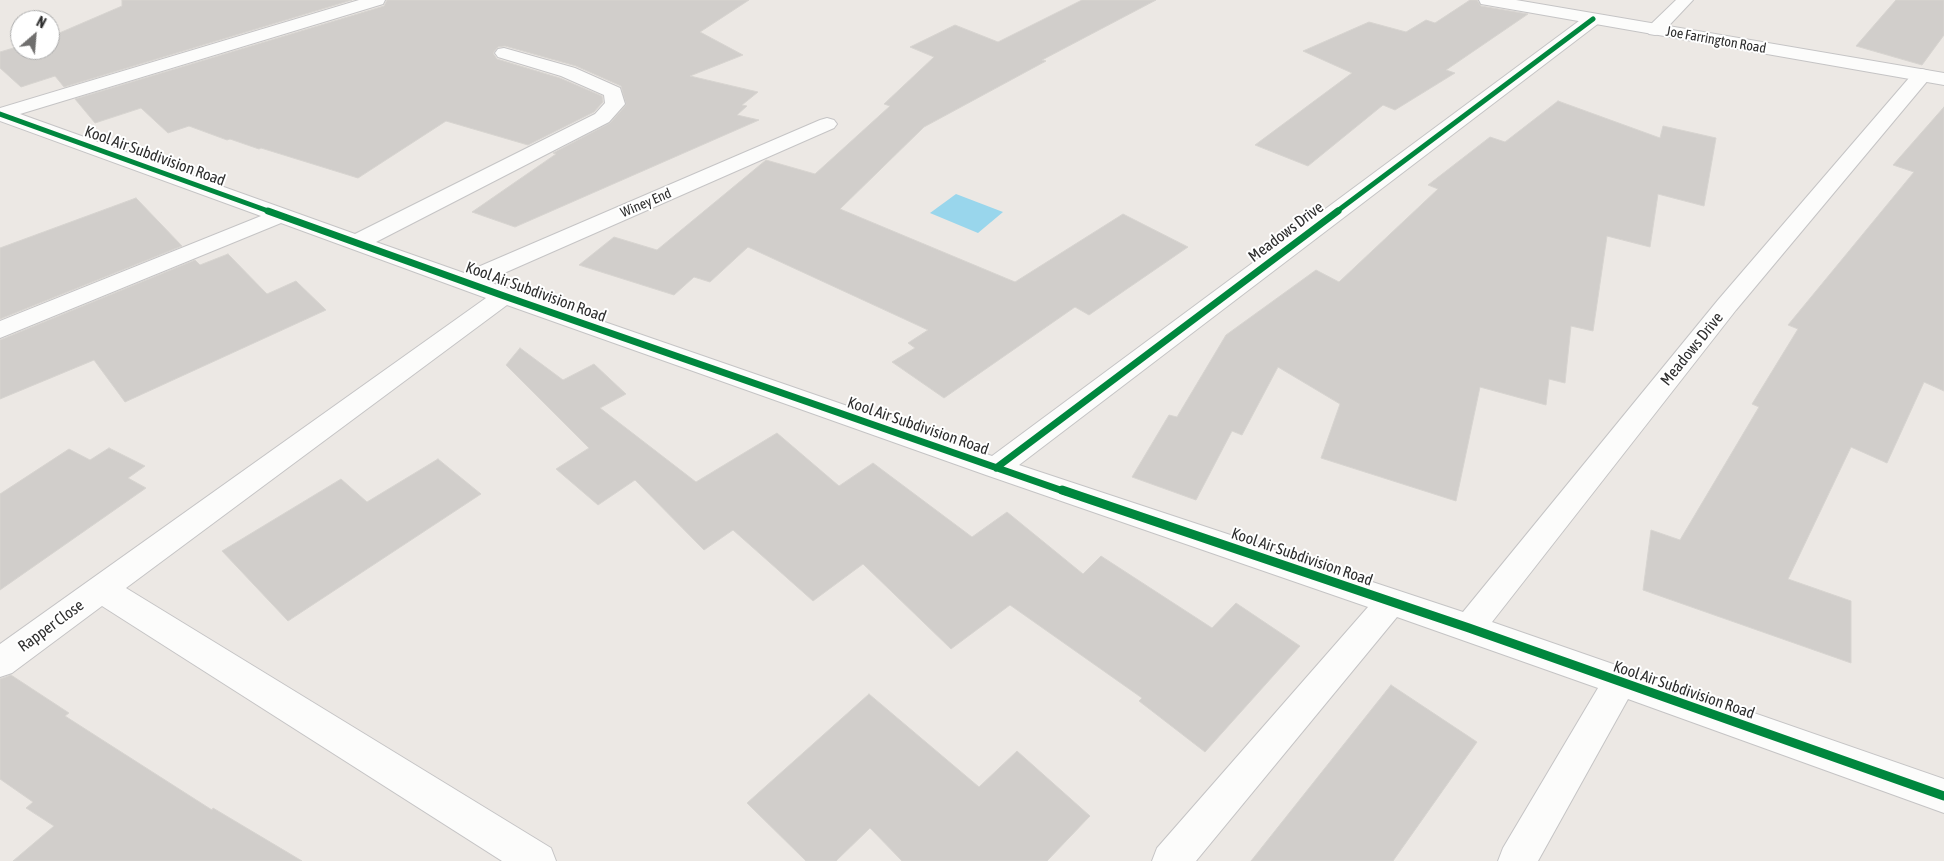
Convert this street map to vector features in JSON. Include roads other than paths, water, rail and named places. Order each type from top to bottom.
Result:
[{"type":"street","points":[[0,114],[377,0]]},
{"type":"street","name":"Joe Farrington Road","points":[[1487,0],[1933,77]]},
{"type":"street","points":[[1655,30],[1686,0]]},
{"type":"street","name":"Meadows Drive","points":[[996,468],[1593,19]]},
{"type":"street","points":[[356,242],[602,118],[616,104],[613,92],[568,72],[504,53]]},
{"type":"street","name":"Meadows Drive","points":[[1469,628],[1727,305],[1933,77]]},
{"type":"street","name":"Kool Air Subdivision Road","points":[[0,114],[504,296],[996,468],[1469,628],[1944,796]]},
{"type":"street","name":"Winey End","points":[[466,281],[827,124]]},
{"type":"street","points":[[0,330],[279,216]]},
{"type":"street","name":"Rapper Close","points":[[0,663],[504,296]]},
{"type":"street","points":[[102,589],[537,861]]},
{"type":"street","points":[[1171,861],[1391,602]]},
{"type":"street","points":[[1517,861],[1620,682]]},
{"type":"water","points":[[956,194],[1003,212],[978,233],[930,213]]}]
